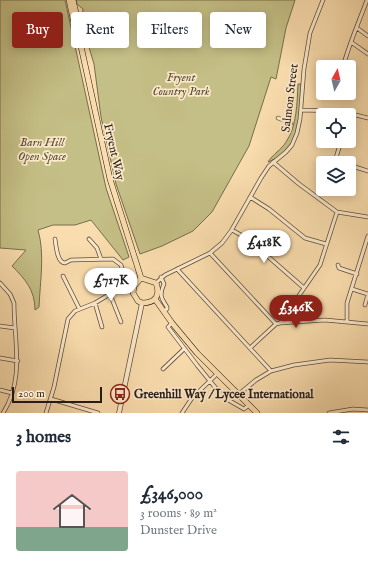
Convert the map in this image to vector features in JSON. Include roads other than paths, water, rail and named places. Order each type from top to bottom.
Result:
[{"type":"main road","name":"Fryent Way","points":[[69,0],[72,12]]},
{"type":"main road","name":"Fryent Way","points":[[73,0],[76,12]]},
{"type":"main road","name":"Fryent Way","points":[[81,48],[110,179],[141,278]]},
{"type":"main road","points":[[141,278],[156,283],[157,296],[155,299],[142,303],[138,301],[133,293],[133,289],[141,278]]},
{"type":"main road","points":[[155,299],[172,323],[197,353],[239,394],[256,413]]},
{"type":"street","name":"Salmon Street","points":[[156,283],[161,277],[210,253],[222,243],[232,230],[261,178],[273,162],[286,152],[292,145],[297,133],[301,110],[304,69],[310,33],[323,0]]},
{"type":"street","points":[[345,60],[367,0]]},
{"type":"street","points":[[357,28],[368,36]]},
{"type":"street","points":[[351,42],[368,54]]},
{"type":"street","points":[[301,110],[316,110]]},
{"type":"street","points":[[356,115],[368,118]]},
{"type":"street","points":[[278,118],[291,123]]},
{"type":"street","points":[[273,162],[299,184],[337,212],[368,217]]},
{"type":"street","points":[[356,167],[368,171]]},
{"type":"street","points":[[250,197],[269,209],[305,238],[326,244]]},
{"type":"street","points":[[250,348],[278,323],[320,265],[337,212]]},
{"type":"street","points":[[232,230],[248,239],[304,288]]},
{"type":"street","points":[[347,321],[348,303],[368,236]]},
{"type":"street","points":[[55,239],[59,259],[62,262],[65,263],[71,260],[113,259],[121,265],[127,284],[133,289]]},
{"type":"street","points":[[89,239],[97,248],[101,259]]},
{"type":"street","points":[[210,253],[278,323]]},
{"type":"street","points":[[338,265],[339,268],[357,274]]},
{"type":"street","points":[[177,269],[271,371]]},
{"type":"street","points":[[63,276],[79,308]]},
{"type":"street","points":[[102,277],[121,322]]},
{"type":"street","points":[[161,277],[164,284],[161,298],[167,307],[164,311]]},
{"type":"street","points":[[0,283],[10,294],[14,303],[18,361],[17,376],[8,406],[3,413]]},
{"type":"street","points":[[352,290],[368,294],[365,305]]},
{"type":"street","points":[[46,413],[54,387],[68,319],[71,314],[79,308],[95,303],[110,294]]},
{"type":"street","points":[[95,303],[102,327]]},
{"type":"street","points":[[119,413],[142,303]]},
{"type":"street","points":[[278,323],[307,320],[347,321],[368,324]]},
{"type":"street","points":[[172,323],[168,327],[184,349],[223,396],[244,409],[249,405]]},
{"type":"street","points":[[0,326],[15,328]]},
{"type":"street","points":[[163,369],[184,349]]},
{"type":"street","points":[[0,358],[18,361]]},
{"type":"street","points":[[239,394],[256,380],[271,371],[294,365],[330,360],[368,362]]},
{"type":"street","points":[[182,413],[192,398],[217,374]]},
{"type":"street","points":[[0,390],[12,393]]},
{"type":"street","points":[[51,399],[98,413]]},
{"type":"street","points":[[329,413],[353,409],[368,410]]},
{"type":"place","name":"Greenhill Way / Lycee International","points":[[120,394]]},
{"type":"park label","name":"Fryent Country Park","points":[[181,84]]},
{"type":"park label","name":"Barn Hill Open Space","points":[[42,149]]}]
